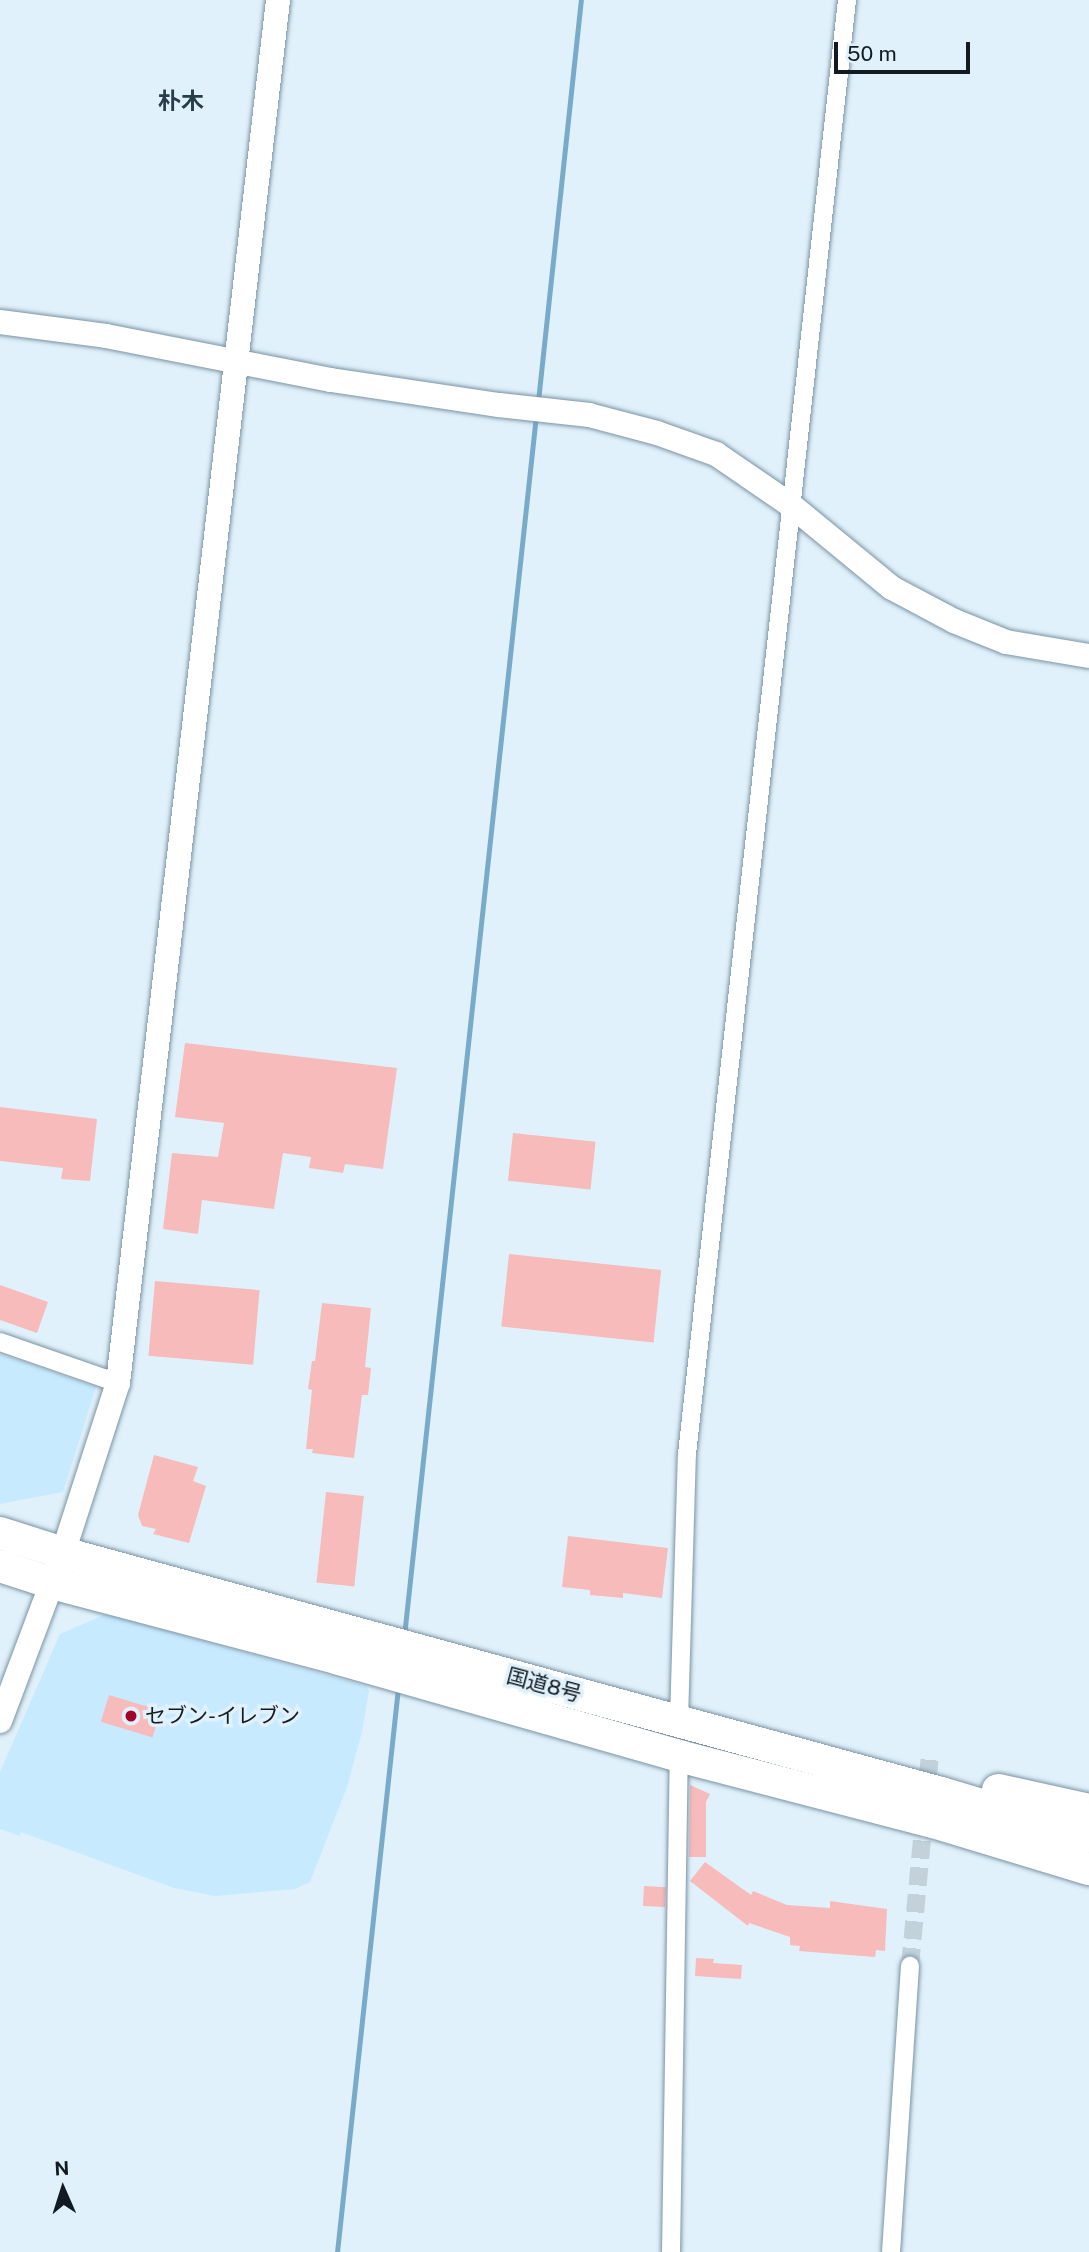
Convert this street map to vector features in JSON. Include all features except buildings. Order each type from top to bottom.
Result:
[{"type":"highway","name":"国道8号","points":[[0,1533],[343,1644],[484,1685],[679,1756],[839,1797],[1089,1869]]},
{"type":"highway","name":"国道8号","points":[[0,1566],[52,1583],[343,1644]]},
{"type":"highway","name":"国道8号","points":[[484,1685],[679,1720],[1089,1837]]},
{"type":"highway","points":[[786,1752],[1089,1810]]},
{"type":"highway","points":[[839,1797],[1025,1869],[1089,1888]]},
{"type":"street","points":[[0,1721],[52,1583],[118,1383],[278,0]]},
{"type":"street","points":[[679,1720],[687,1454],[847,0]]},
{"type":"street","points":[[0,322],[106,336],[331,380],[499,405],[590,415],[657,433],[716,454],[792,506],[892,588],[954,621],[1006,642],[1089,656]]},
{"type":"street","points":[[0,1342],[118,1383]]},
{"type":"street","points":[[671,2252],[679,1756]]},
{"type":"street","points":[[891,2252],[910,1966]]},
{"type":"shaded area","points":[[0,1354],[96,1387],[63,1492],[0,1504]]},
{"type":"shaded area","points":[[106,1614],[366,1686],[369,1691],[362,1732],[347,1787],[310,1882],[295,1889],[215,1896],[174,1888],[21,1832],[20,1836],[0,1829],[0,1772],[60,1634]]},
{"type":"waterway","points":[[538,401],[581,0]]},
{"type":"waterway","points":[[404,1636],[536,414]]},
{"type":"waterway","points":[[337,2252],[398,1688]]},
{"type":"tunnel","points":[[910,1966],[930,1756]]},
{"type":"place","name":"セブン-イレブン","points":[[131,1716]]},
{"type":"district","name":"朴木","points":[[181,101]]}]
